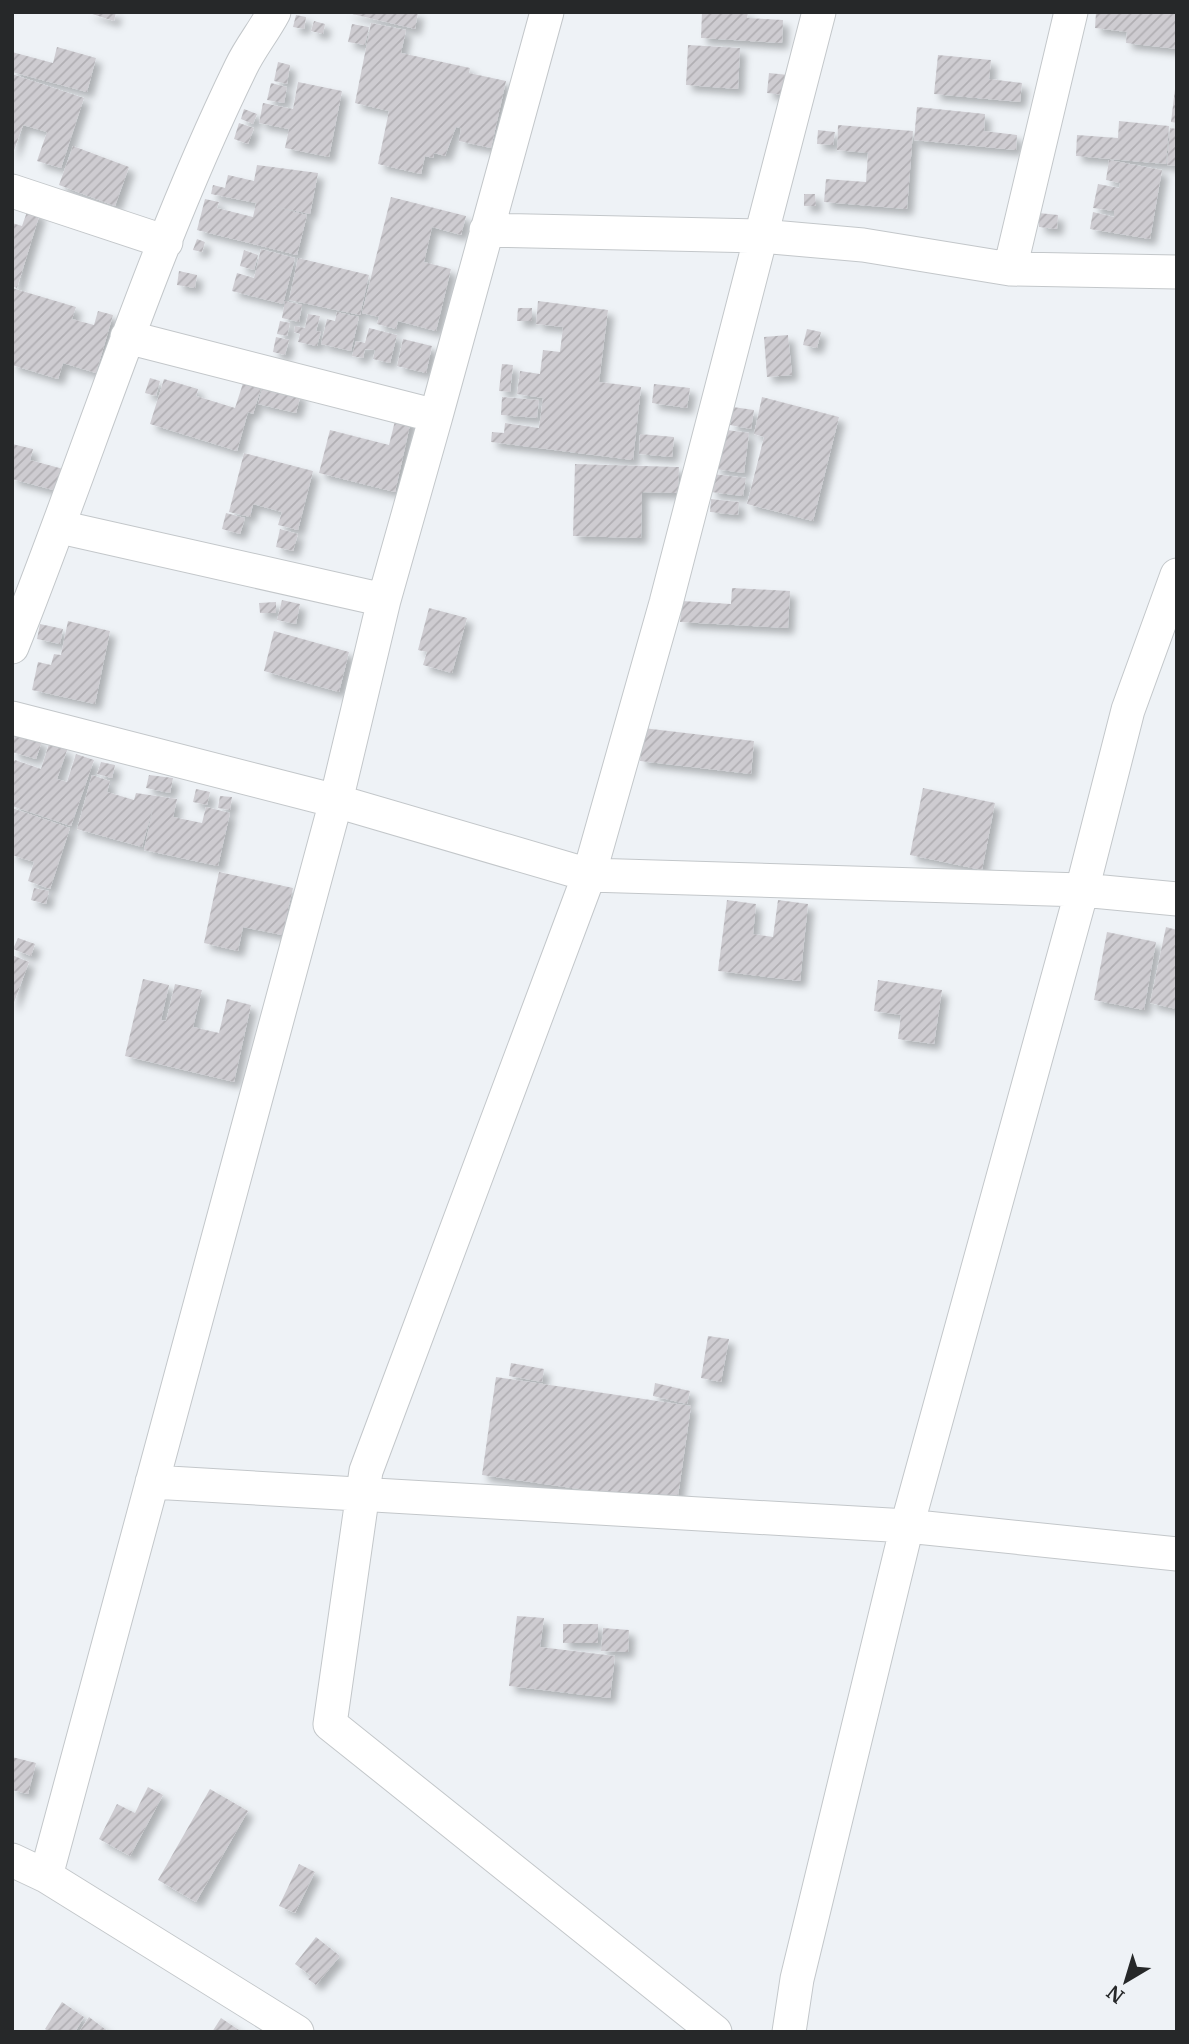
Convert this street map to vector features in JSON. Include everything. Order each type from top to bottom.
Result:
[{"type":"street","points":[[12,647],[60,527],[127,337],[166,242],[242,65],[274,12]]},
{"type":"street","points":[[46,1876],[336,801],[384,600],[547,12]]},
{"type":"street","points":[[715,2032],[330,1724],[366,1471],[589,875],[666,603],[819,12]]},
{"type":"street","points":[[1010,269],[1072,12]]},
{"type":"street","points":[[12,191],[166,242]]},
{"type":"street","points":[[486,230],[760,236],[863,245],[1010,269],[1177,272]]},
{"type":"street","points":[[127,337],[436,416]]},
{"type":"street","points":[[60,527],[384,600]]},
{"type":"street","points":[[789,2032],[797,1979],[907,1526],[1082,890],[1128,710],[1177,575]]},
{"type":"street","points":[[12,718],[336,801],[589,875],[1082,890],[1177,899]]},
{"type":"street","points":[[152,1482],[907,1526],[1177,1554]]},
{"type":"street","points":[[12,1860],[46,1876],[297,2032]]},
{"type":"building","points":[[86,12],[116,12],[114,21]]},
{"type":"building","points":[[344,12],[418,12],[415,29]]},
{"type":"building","points":[[702,12],[748,12],[747,18],[783,20],[782,43],[701,38]]},
{"type":"building","points":[[1096,12],[1177,12],[1177,49],[1126,43],[1127,32],[1095,28]]},
{"type":"building","points":[[296,15],[306,17],[304,29],[293,27]]},
{"type":"building","points":[[314,21],[325,24],[323,34],[311,31]]},
{"type":"building","points":[[371,23],[406,30],[401,53],[470,68],[469,73],[506,81],[491,148],[459,141],[461,128],[456,127],[445,156],[434,153],[433,158],[425,156],[421,174],[378,164],[389,111],[355,103]]},
{"type":"building","points":[[352,24],[369,27],[365,45],[348,42]]},
{"type":"building","points":[[688,45],[740,48],[738,89],[686,85]]},
{"type":"building","points":[[57,47],[96,58],[87,92],[12,72],[12,52],[53,63]]},
{"type":"building","points":[[938,55],[991,60],[989,79],[1022,83],[1020,102],[934,94]]},
{"type":"building","points":[[278,62],[290,65],[287,84],[274,81]]},
{"type":"building","points":[[769,73],[788,75],[785,95],[767,93]]},
{"type":"building","points":[[12,74],[84,98],[61,168],[37,161],[47,132],[23,125],[12,156]]},
{"type":"building","points":[[298,82],[342,91],[329,157],[285,148],[289,129],[259,123],[263,103],[293,109]]},
{"type":"building","points":[[271,83],[287,87],[284,103],[267,100]]},
{"type":"building","points":[[1177,89],[1177,123],[1171,122]]},
{"type":"building","points":[[917,107],[985,114],[984,131],[1017,135],[1016,150],[914,140]]},
{"type":"building","points":[[244,109],[257,114],[253,124],[241,119]]},
{"type":"building","points":[[1119,121],[1169,126],[1166,164],[1076,156],[1077,135],[1118,138]]},
{"type":"building","points":[[239,123],[254,128],[248,144],[234,139]]},
{"type":"building","points":[[838,125],[913,131],[907,209],[824,202],[826,179],[866,182],[868,153],[837,150]]},
{"type":"building","points":[[1170,128],[1177,129],[1177,166],[1167,165]]},
{"type":"building","points":[[818,130],[835,132],[833,145],[817,144]]},
{"type":"building","points":[[73,146],[129,167],[115,206],[59,185]]},
{"type":"building","points":[[1109,160],[1162,170],[1150,239],[1090,229],[1093,212],[1114,217],[1114,211],[1093,208],[1098,184],[1119,188],[1120,183],[1106,180]]},
{"type":"building","points":[[257,165],[318,173],[310,214],[272,206],[307,215],[297,255],[197,230],[205,199],[219,202],[217,208],[253,217],[256,203],[211,194],[213,185],[225,188],[228,175],[254,181]]},
{"type":"building","points":[[804,194],[815,194],[816,206],[804,206]]},
{"type":"building","points":[[391,197],[466,216],[461,235],[432,227],[424,262],[451,269],[436,331],[398,321],[396,329],[377,324],[379,317],[362,313]]},
{"type":"building","points":[[28,209],[40,213],[17,288],[12,286],[12,223],[22,226]]},
{"type":"building","points":[[1039,213],[1058,215],[1057,229],[1039,227]]},
{"type":"building","points":[[197,239],[205,242],[202,252],[193,250]]},
{"type":"building","points":[[261,249],[295,258],[283,304],[232,291],[237,273],[254,278]]},
{"type":"building","points":[[244,250],[258,255],[254,270],[240,266]]},
{"type":"building","points":[[298,258],[369,275],[360,315],[289,300]]},
{"type":"building","points":[[179,271],[197,275],[195,288],[177,285]]},
{"type":"building","points":[[12,288],[76,307],[72,319],[94,325],[98,311],[113,315],[96,373],[63,363],[58,379],[12,365]]},
{"type":"building","points":[[285,301],[302,305],[299,322],[282,318]]},
{"type":"building","points":[[538,301],[608,310],[599,382],[641,387],[633,460],[491,442],[492,432],[504,433],[505,423],[539,428],[543,398],[517,394],[520,371],[540,374],[543,350],[560,352],[563,327],[536,324]]},
{"type":"building","points":[[518,308],[532,308],[532,321],[517,321]]},
{"type":"building","points":[[337,312],[359,317],[351,351],[321,344],[327,319],[335,321]]},
{"type":"building","points":[[308,314],[320,316],[316,331],[321,332],[317,346],[298,342],[300,334],[294,332],[295,326],[305,328]]},
{"type":"building","points":[[280,321],[290,323],[287,336],[277,334]]},
{"type":"building","points":[[369,328],[397,335],[390,363],[373,359],[375,350],[365,349],[363,358],[352,356],[356,341],[365,343]]},
{"type":"building","points":[[807,329],[821,332],[817,348],[803,345]]},
{"type":"building","points":[[788,335],[792,375],[767,377],[764,337]]},
{"type":"building","points":[[276,337],[289,340],[285,355],[273,352]]},
{"type":"building","points":[[403,339],[432,346],[426,373],[397,366]]},
{"type":"building","points":[[502,364],[513,365],[510,392],[499,391]]},
{"type":"building","points":[[245,377],[263,382],[253,414],[248,412],[237,451],[150,424],[164,379],[198,389],[196,396],[235,408]]},
{"type":"building","points":[[150,378],[160,381],[156,396],[145,393]]},
{"type":"building","points":[[654,384],[690,388],[687,408],[652,403]]},
{"type":"building","points":[[263,385],[301,394],[296,413],[258,404]]},
{"type":"building","points":[[502,397],[539,400],[537,418],[501,415]]},
{"type":"building","points":[[762,397],[839,417],[813,521],[747,504],[764,437],[754,434]]},
{"type":"building","points":[[733,407],[754,410],[751,429],[730,425]]},
{"type":"building","points":[[397,413],[412,416],[395,492],[319,473],[330,430],[389,445]]},
{"type":"building","points":[[720,429],[749,433],[744,473],[715,469]]},
{"type":"building","points":[[640,434],[674,437],[672,457],[639,454]]},
{"type":"building","points":[[12,444],[33,449],[30,460],[63,469],[57,491],[12,479]]},
{"type":"building","points":[[244,453],[313,471],[298,530],[278,525],[282,512],[253,504],[250,517],[229,512]]},
{"type":"building","points":[[575,464],[679,467],[678,493],[642,492],[641,538],[573,536]]},
{"type":"building","points":[[713,474],[746,478],[743,496],[711,492]]},
{"type":"building","points":[[711,499],[739,502],[738,515],[710,512]]},
{"type":"building","points":[[226,513],[245,518],[240,534],[222,529]]},
{"type":"building","points":[[280,529],[298,534],[293,551],[276,547]]},
{"type":"building","points":[[732,588],[790,591],[788,628],[680,622],[682,601],[731,604]]},
{"type":"building","points":[[282,600],[300,604],[296,624],[277,620]]},
{"type":"building","points":[[276,602],[276,613],[260,613],[259,603]]},
{"type":"building","points":[[429,608],[467,618],[452,673],[423,665],[427,652],[418,650]]},
{"type":"building","points":[[68,621],[110,631],[95,704],[32,690],[38,662],[51,665],[54,654],[61,655]]},
{"type":"building","points":[[40,624],[63,629],[60,644],[37,639]]},
{"type":"building","points":[[274,631],[349,652],[339,692],[264,671]]},
{"type":"building","points":[[643,728],[754,741],[751,774],[640,761]]},
{"type":"building","points":[[15,733],[42,741],[36,759],[12,752]]},
{"type":"building","points":[[49,744],[67,750],[57,779],[67,782],[76,754],[94,760],[71,826],[12,806],[12,764],[15,760],[41,769]]},
{"type":"building","points":[[101,762],[115,765],[112,778],[97,774]]},
{"type":"building","points":[[92,775],[110,781],[107,792],[134,800],[136,793],[177,799],[173,817],[202,823],[206,807],[230,813],[218,866],[144,850],[154,804],[142,847],[77,829]]},
{"type":"building","points":[[149,775],[173,778],[170,793],[146,788]]},
{"type":"building","points":[[923,788],[995,803],[982,870],[910,855]]},
{"type":"building","points":[[196,789],[210,792],[207,805],[193,802]]},
{"type":"building","points":[[220,796],[232,797],[230,810],[218,808]]},
{"type":"building","points":[[12,808],[70,828],[50,889],[28,881],[34,862],[12,855]]},
{"type":"building","points":[[219,872],[293,888],[282,935],[243,927],[238,951],[204,943]]},
{"type":"building","points":[[34,888],[49,891],[46,904],[31,900]]},
{"type":"building","points":[[727,900],[756,904],[753,934],[773,937],[778,900],[808,904],[800,981],[718,971]]},
{"type":"building","points":[[1166,927],[1177,930],[1177,1009],[1150,1003]]},
{"type":"building","points":[[1107,932],[1156,942],[1144,1010],[1094,1000]]},
{"type":"building","points":[[18,938],[35,944],[31,956],[13,949]]},
{"type":"building","points":[[12,955],[29,962],[13,1005],[12,1005]]},
{"type":"building","points":[[143,979],[169,985],[161,1020],[166,1021],[175,984],[202,990],[193,1027],[219,1033],[227,999],[251,1005],[234,1082],[125,1056]]},
{"type":"building","points":[[878,980],[942,990],[934,1044],[898,1039],[901,1015],[874,1011]]},
{"type":"building","points":[[708,1336],[729,1339],[721,1382],[701,1378]]},
{"type":"building","points":[[511,1363],[544,1369],[542,1382],[509,1376]]},
{"type":"building","points":[[496,1377],[691,1406],[677,1503],[482,1475]]},
{"type":"building","points":[[655,1383],[690,1391],[687,1404],[653,1396]]},
{"type":"building","points":[[517,1616],[544,1618],[540,1647],[615,1656],[610,1698],[509,1686]]},
{"type":"building","points":[[563,1624],[598,1624],[598,1643],[563,1643]]},
{"type":"building","points":[[603,1628],[629,1630],[628,1652],[601,1651]]},
{"type":"building","points":[[12,1757],[36,1763],[28,1794],[12,1790]]},
{"type":"building","points":[[148,1787],[163,1795],[130,1856],[99,1839],[117,1804],[135,1813]]},
{"type":"building","points":[[210,1789],[248,1811],[196,1902],[158,1880]]},
{"type":"building","points":[[299,1864],[315,1872],[295,1913],[279,1906]]},
{"type":"building","points":[[316,1937],[340,1956],[316,1985],[308,1979],[311,1976],[295,1964]]},
{"type":"building","points":[[62,2002],[84,2017],[75,2032],[50,2032],[45,2029]]},
{"type":"building","points":[[89,2017],[109,2032],[79,2032]]},
{"type":"building","points":[[221,2018],[242,2032],[212,2032]]}]
